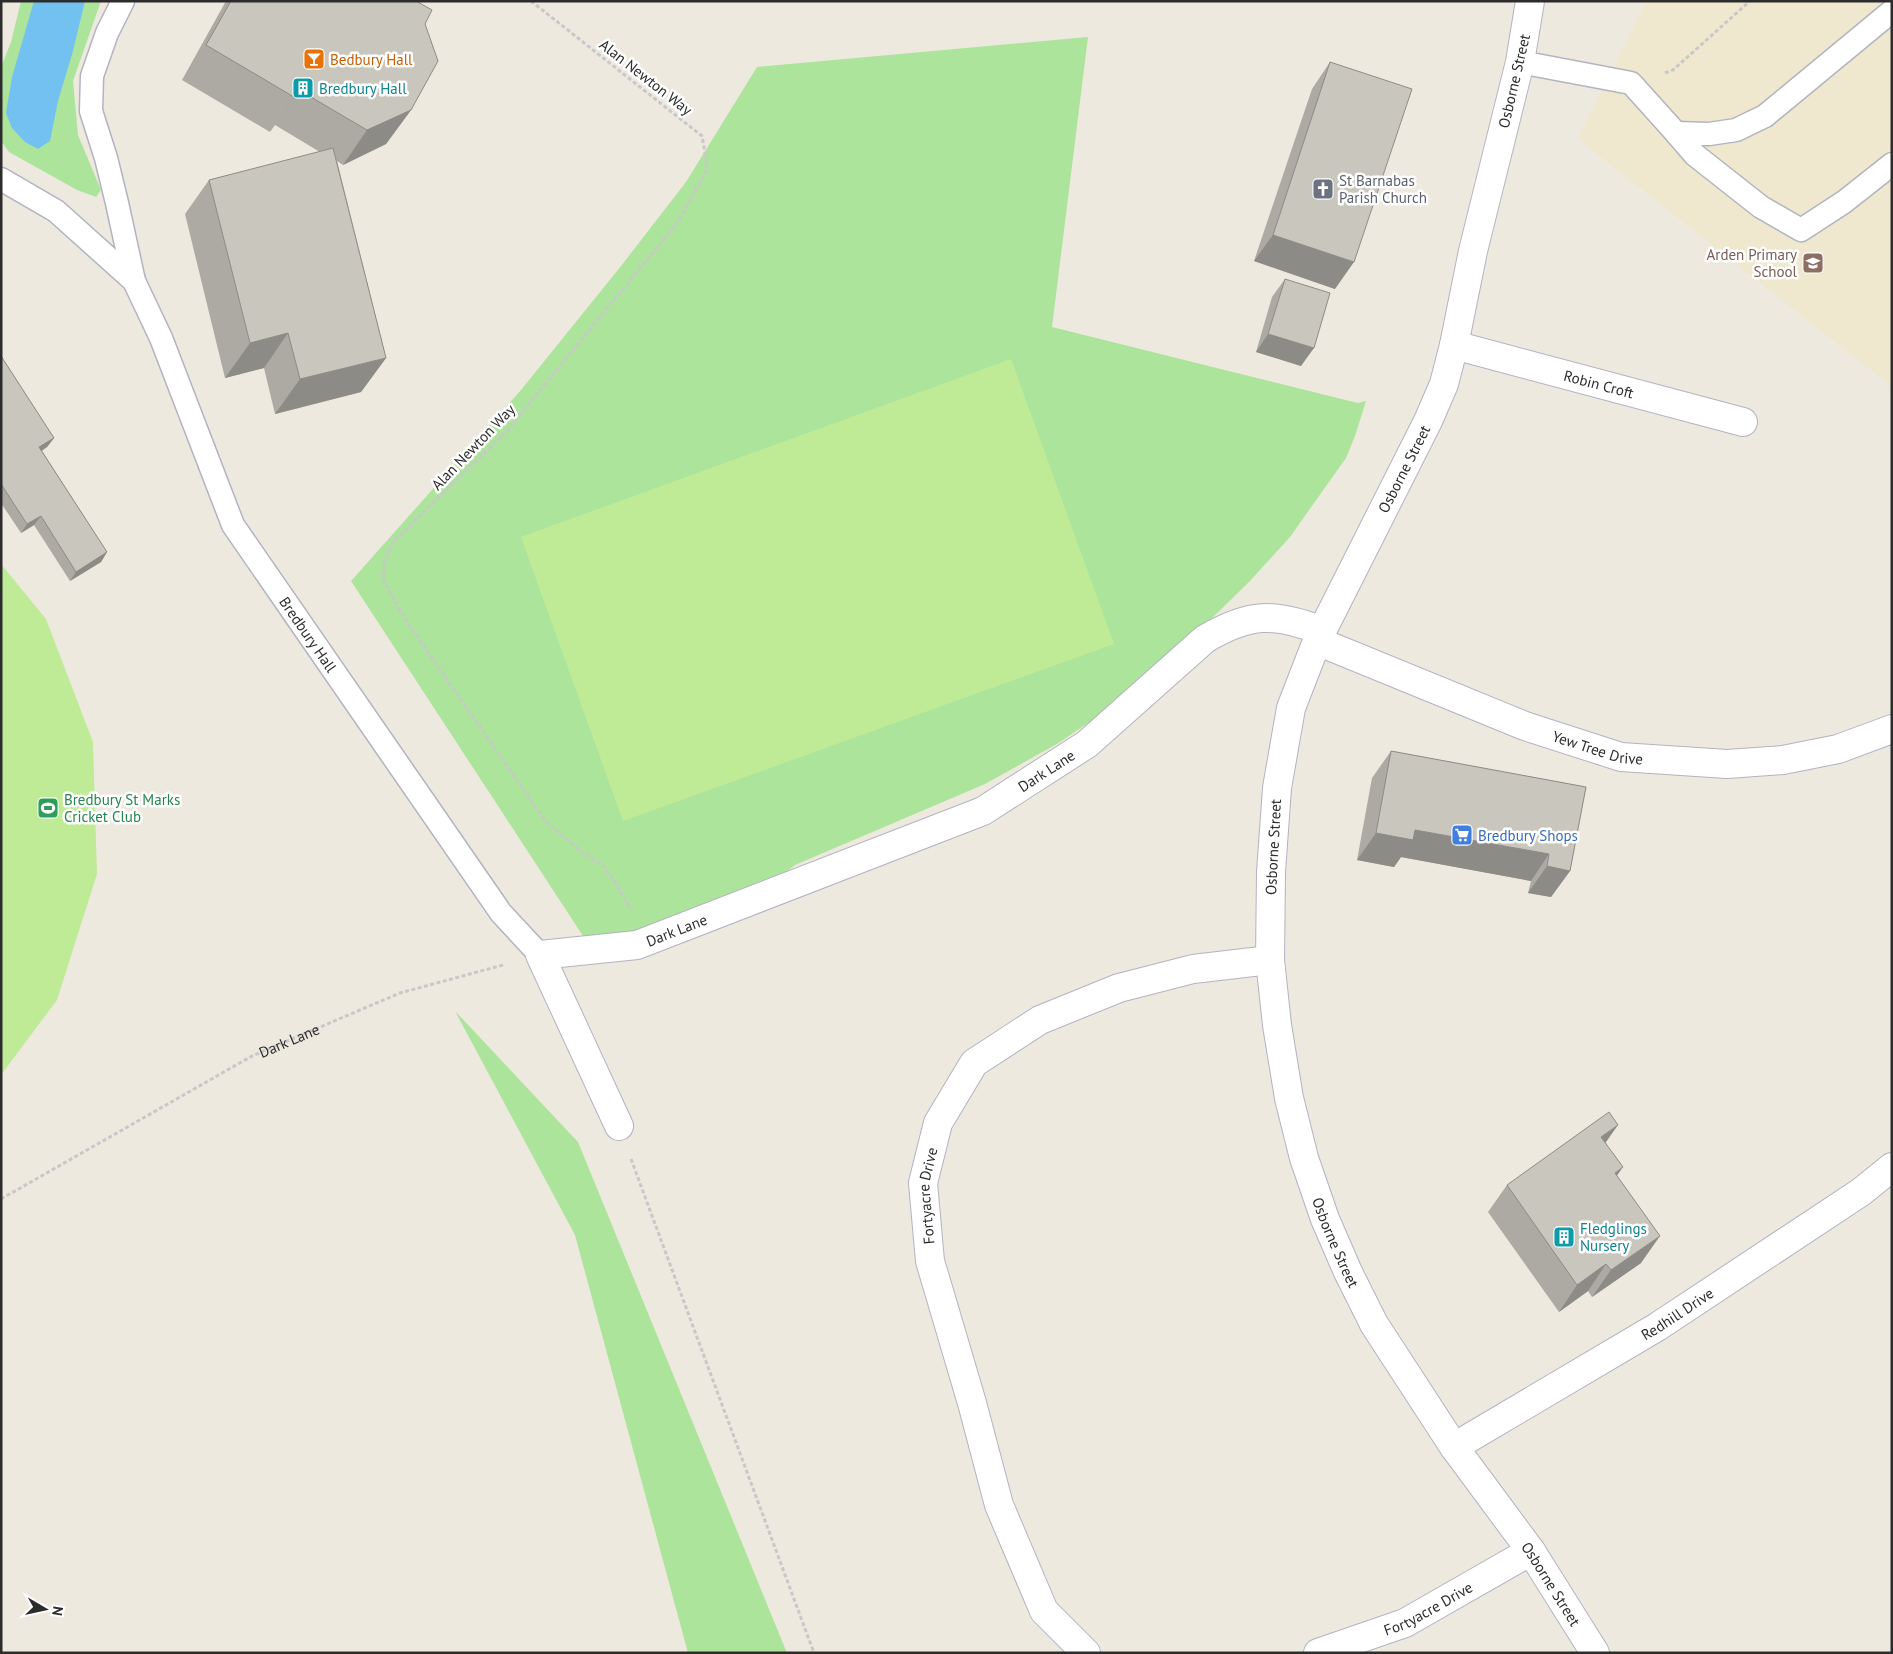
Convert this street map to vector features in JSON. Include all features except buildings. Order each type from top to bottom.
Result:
[{"type":"street","name":"Osborne Street","points":[[1530,1],[1520,62],[1473,251],[1444,384],[1428,421],[1319,636],[1291,708],[1277,788],[1271,872],[1270,960],[1277,1025],[1289,1098],[1304,1158],[1325,1219],[1348,1272],[1374,1324],[1454,1447],[1531,1550],[1595,1653]]},
{"type":"street","name":"Robin Croft","points":[[1454,345],[1743,422]]},
{"type":"street","name":"Dark Lane","points":[[540,955],[637,946],[983,811],[1087,744],[1205,640],[1226,626],[1255,618],[1270,618],[1300,622],[1319,636]]},
{"type":"street","name":"Yew Tree Drive","points":[[1319,636],[1525,726],[1621,757],[1726,764],[1783,760],[1838,750],[1892,729]]},
{"type":"street","points":[[540,955],[619,1126]]},
{"type":"street","name":"Fortyacre Drive","points":[[1086,1653],[1044,1610],[998,1505],[972,1403],[930,1261],[923,1183],[938,1123],[974,1063],[1040,1020],[1119,988],[1193,969],[1270,960]]},
{"type":"street","name":"Redhill Drive","points":[[1454,1447],[1657,1327],[1861,1192],[1892,1167]]},
{"type":"street","name":"Fortyacre Drive","points":[[1318,1653],[1405,1623],[1531,1550]]},
{"type":"lane","name":"Bredbury Hall","points":[[123,1],[107,33],[92,76],[91,111],[113,185],[134,281],[161,338],[233,525],[501,913],[540,955]]},
{"type":"lane","points":[[1676,133],[1709,134],[1736,130],[1765,116],[1892,11]]},
{"type":"lane","points":[[1520,62],[1631,84],[1695,155],[1760,208],[1801,230],[1844,202],[1892,164]]},
{"type":"lane","name":"Bredbury Hall","points":[[1,179],[56,211],[134,281]]},
{"type":"path","name":"Alan Newton Way","points":[[531,1],[702,136],[708,169],[677,224],[506,432],[394,541],[385,559],[383,579],[407,622],[546,822],[583,853],[600,864],[615,882],[631,907],[637,946]]},
{"type":"path","points":[[1631,84],[1673,70],[1750,1]]},
{"type":"path","name":"Dark Lane","points":[[1,1199],[252,1056],[400,993],[540,955]]},
{"type":"path","points":[[619,1126],[814,1653]]},
{"type":"shaded area","name":"Arden Primary School","points":[[1647,1],[1892,1],[1892,387],[1578,139]]},
{"type":"green space","points":[[21,1],[101,1],[73,81],[78,135],[101,190],[96,197],[77,190],[9,152],[1,141],[1,67],[11,42]]},
{"type":"green space","points":[[1088,37],[1052,327],[1358,403],[1366,401],[1346,458],[1290,537],[1249,582],[1207,623],[1097,717],[1057,744],[985,784],[795,865],[785,873],[685,925],[585,939],[351,581],[521,390],[621,266],[686,182],[757,67]]},
{"type":"green space","points":[[1011,359],[1114,644],[623,821],[521,537]]},
{"type":"green space","name":"Bredbury St Marks Cricket Club","points":[[1,564],[46,619],[93,742],[97,874],[57,1000],[1,1075]]},
{"type":"green space","points":[[455,1011],[578,1142],[787,1653],[688,1653],[575,1235]]},
{"type":"water","points":[[34,1],[85,1],[58,101],[50,141],[38,149],[25,142],[12,128],[6,113],[12,77]]},
{"type":"place","name":"Bedbury Hall","points":[[314,59]]},
{"type":"place","name":"Bredbury Hall","points":[[303,88]]},
{"type":"place","name":"St Barnabas Parish Church","points":[[1323,189]]},
{"type":"place","name":"Arden Primary School","points":[[1813,263]]},
{"type":"place","name":"Bredbury St Marks Cricket Club","points":[[48,808]]},
{"type":"place","name":"Bredbury Shops","points":[[1462,835]]},
{"type":"place","name":"Fledglings Nursery","points":[[1564,1237]]}]
